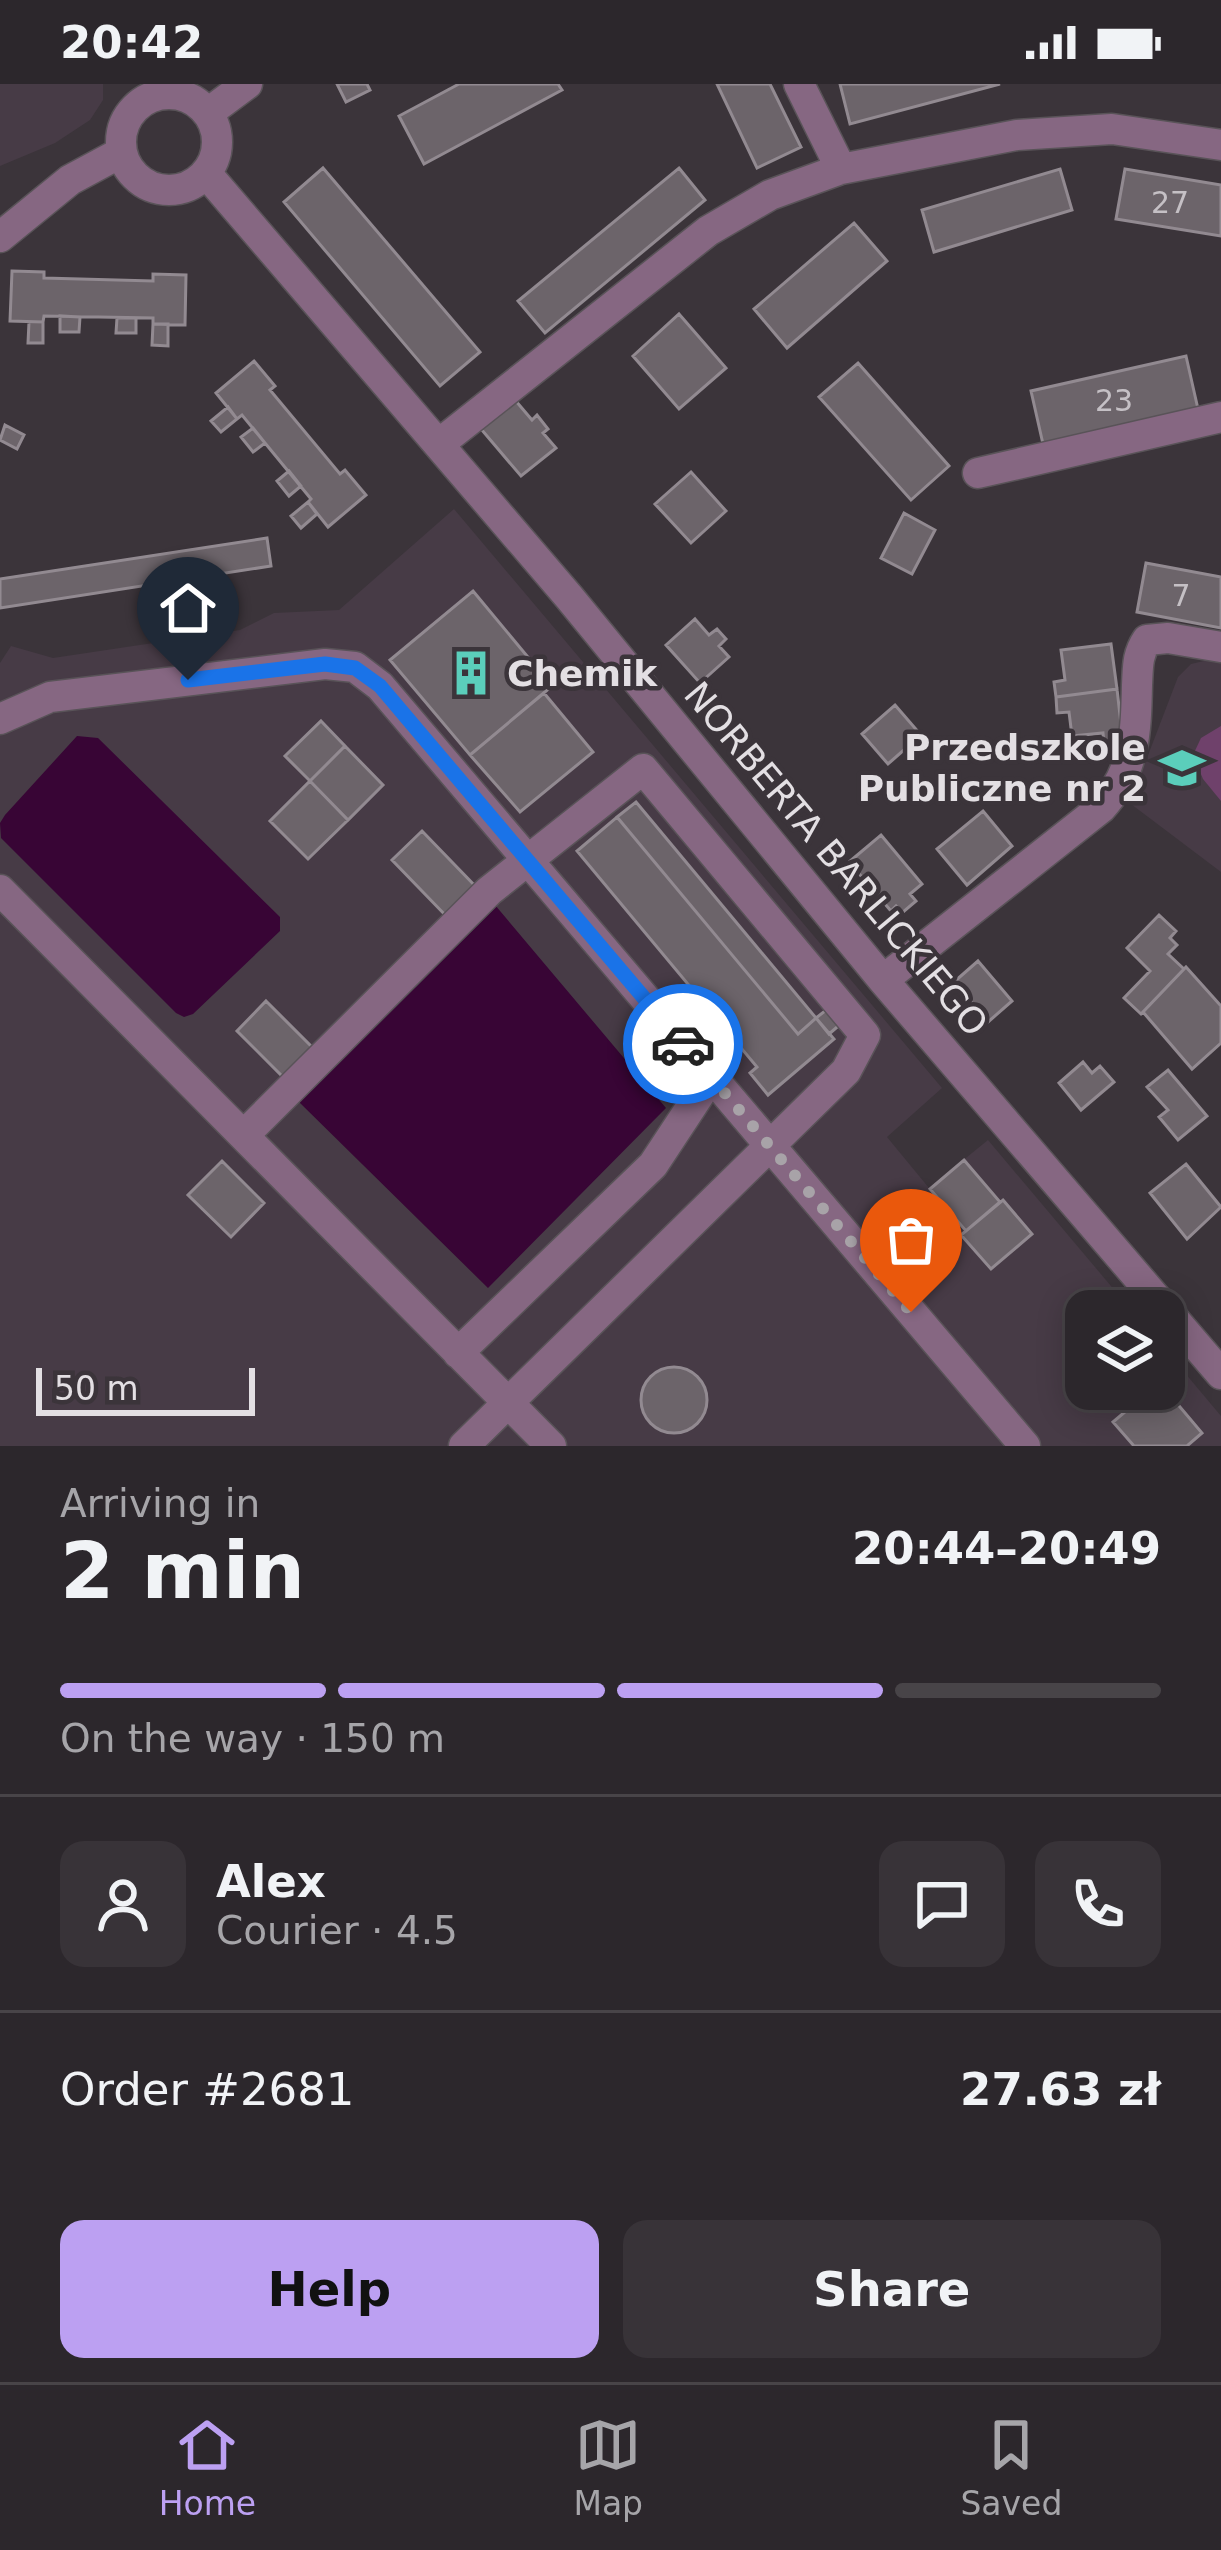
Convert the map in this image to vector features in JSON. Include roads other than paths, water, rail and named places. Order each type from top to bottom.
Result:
[{"type":"street","points":[[208,113],[247,84]]},
{"type":"street","points":[[799,84],[841,170]]},
{"type":"street","points":[[153,90],[185,96],[208,113],[218,143],[206,173],[180,189],[150,186],[128,166],[122,152],[124,124],[153,90]]},
{"type":"street","points":[[439,444],[708,231],[770,195],[841,170],[1071,129],[1112,129],[1221,145]]},
{"type":"street","points":[[0,237],[70,180],[122,152]]},
{"type":"street","name":"NORBERTA BARLICKIEGO","points":[[206,173],[1221,1375]]},
{"type":"street","points":[[978,473],[1221,417]]},
{"type":"street","points":[[884,980],[1101,808],[1117,790],[1136,741],[1138,652],[1147,640],[1168,638],[1221,647]]},
{"type":"street","points":[[0,719],[50,697],[325,664],[355,668],[380,686],[1025,1446]]},
{"type":"street","points":[[244,1135],[489,891],[643,769],[865,1035],[846,1071],[464,1446]]},
{"type":"street","points":[[0,890],[551,1446]]},
{"type":"street","points":[[458,1352],[653,1166],[711,1077]]},
{"type":"place","name":"Chemik","points":[[471,673]]},
{"type":"place","name":"Przedszkole Publiczne nr 2","points":[[1182,768]]}]
